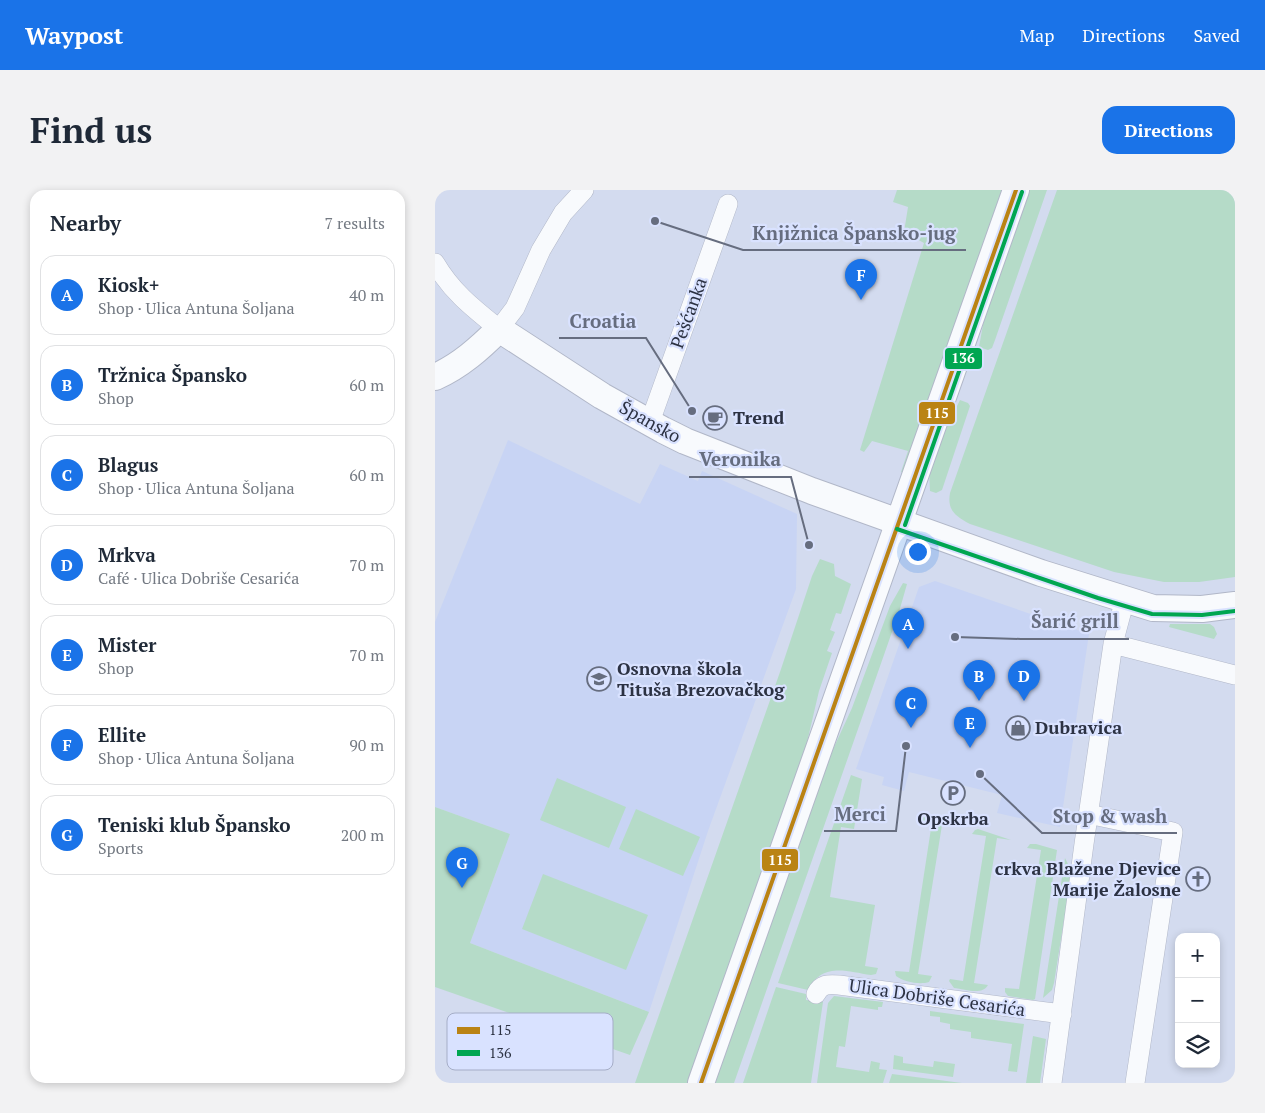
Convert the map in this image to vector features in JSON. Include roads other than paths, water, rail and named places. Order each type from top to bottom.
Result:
[{"type":"street","points":[[435,377],[459,364],[482,346],[515,308],[541,250],[559,220],[584,190]]},
{"type":"street","points":[[701,1083],[1016,190]]},
{"type":"street","name":"Pešćanka","points":[[650,422],[727,204]]},
{"type":"street","name":"Špansko","points":[[435,263],[457,294],[499,328],[602,396],[685,441],[899,523],[1049,576],[1153,608],[1202,609],[1235,605]]},
{"type":"street","points":[[1052,1083],[1113,644],[1125,599]]},
{"type":"street","points":[[1113,644],[1235,675]]},
{"type":"street","points":[[1088,814],[1173,832],[1135,1083]]},
{"type":"street","name":"Ulica Dobriše Cesarića","points":[[816,994],[825,985],[839,984],[994,1007],[1062,1014]]},
{"type":"place","name":"Knjižnica Špansko-jug","points":[[655,221]]},
{"type":"place","name":"Ellite","points":[[861,300]]},
{"type":"place","name":"Croatia","points":[[692,411]]},
{"type":"place","name":"Trend","points":[[715,418]]},
{"type":"place","name":"Veronika","points":[[809,545]]},
{"type":"place","name":"Šarić grill","points":[[955,637]]},
{"type":"place","name":"Kiosk+","points":[[908,649]]},
{"type":"place","name":"Osnovna škola Tituša Brezovačkog","points":[[599,679]]},
{"type":"place","name":"Tržnica Špansko","points":[[979,701]]},
{"type":"place","name":"Mrkva","points":[[1024,701]]},
{"type":"place","name":"Blagus","points":[[911,728]]},
{"type":"place","name":"Dubravica","points":[[1018,728]]},
{"type":"place","name":"Merci","points":[[906,746]]},
{"type":"place","name":"Mister","points":[[970,748]]},
{"type":"place","name":"Stop & wash","points":[[980,774]]},
{"type":"place","name":"Opskrba","points":[[953,793]]},
{"type":"place","name":"crkva Blažene Djevice Marije Žalosne","points":[[1198,879]]},
{"type":"place","name":"Teniski klub Špansko","points":[[462,888]]}]
